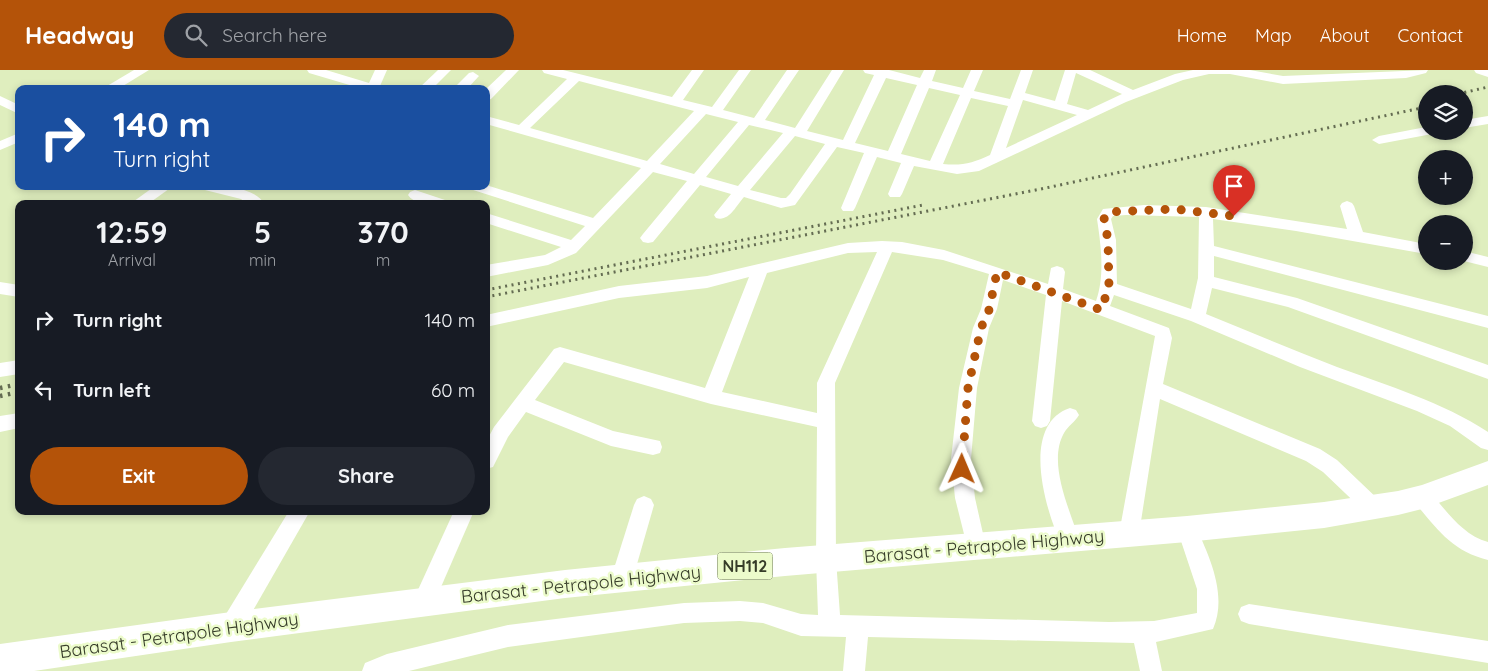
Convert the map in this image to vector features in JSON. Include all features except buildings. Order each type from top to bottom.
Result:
[{"type":"highway","name":"Barasat - Petrapole Highway","points":[[0,660],[231,626],[622,578],[826,559],[1187,530],[1374,508],[1422,497],[1488,473]]},
{"type":"street","points":[[116,85],[144,70]]},
{"type":"street","points":[[313,70],[365,85]]},
{"type":"street","points":[[376,85],[381,70]]},
{"type":"street","points":[[428,85],[445,70]]},
{"type":"street","points":[[490,92],[513,70]]},
{"type":"street","points":[[548,70],[935,167],[957,170],[974,168],[1132,94],[1179,77],[1208,70],[1230,70],[1283,80],[1365,77],[1406,74],[1422,70]]},
{"type":"street","points":[[674,103],[698,70]]},
{"type":"street","points":[[490,270],[548,260],[574,246],[650,167],[708,111],[745,70]]},
{"type":"street","points":[[648,238],[695,179],[751,122],[793,70]]},
{"type":"street","points":[[721,215],[796,132],[838,70]]},
{"type":"street","points":[[893,156],[930,70]]},
{"type":"street","points":[[935,167],[977,70]]},
{"type":"street","points":[[996,157],[1027,70]]},
{"type":"street","points":[[1060,106],[1071,70]]},
{"type":"street","points":[[1080,70],[1132,94]]},
{"type":"street","points":[[1480,70],[1488,73]]},
{"type":"street","points":[[490,121],[781,203],[790,202],[840,143],[878,71],[967,93],[1060,106],[1089,114]]},
{"type":"street","points":[[463,85],[472,76]]},
{"type":"street","points":[[521,130],[576,77]]},
{"type":"street","points":[[0,100],[15,108]]},
{"type":"street","points":[[1473,122],[1488,120]]},
{"type":"street","points":[[1379,140],[1418,133]]},
{"type":"street","points":[[0,146],[15,139]]},
{"type":"street","points":[[848,208],[872,151]]},
{"type":"street","points":[[895,194],[910,160]]},
{"type":"street","points":[[143,200],[160,190]]},
{"type":"street","points":[[219,190],[252,200]]},
{"type":"street","points":[[488,190],[596,224]]},
{"type":"street","points":[[415,195],[431,200]]},
{"type":"street","points":[[1348,206],[1357,236]]},
{"type":"street","points":[[1101,310],[1109,287],[1108,240],[1104,219],[1108,212],[1174,209],[1206,212],[1418,247]]},
{"type":"street","points":[[1197,317],[1205,280],[1206,212]]},
{"type":"street","points":[[490,219],[574,246]]},
{"type":"street","points":[[830,627],[826,559],[826,383],[887,246]]},
{"type":"street","points":[[490,320],[619,292],[691,285],[848,248],[902,246],[944,255],[997,272],[1163,332],[1164,338],[1152,388],[1129,534]]},
{"type":"street","points":[[1206,249],[1488,322]]},
{"type":"street","points":[[1473,258],[1488,262]]},
{"type":"street","points":[[711,398],[760,270]]},
{"type":"street","points":[[976,547],[965,498],[962,450],[968,388],[981,328],[989,310],[997,272]]},
{"type":"street","points":[[1041,421],[1057,272]]},
{"type":"street","points":[[1205,280],[1291,302],[1488,372]]},
{"type":"street","points":[[1109,287],[1197,317],[1306,362],[1423,406],[1456,421],[1488,442]]},
{"type":"street","points":[[0,288],[15,291]]},
{"type":"street","points":[[490,453],[501,432],[560,354],[711,398],[826,422]]},
{"type":"street","points":[[0,370],[15,368]]},
{"type":"street","points":[[1152,388],[1314,455],[1330,466],[1374,508]]},
{"type":"street","points":[[523,403],[611,438],[653,447]]},
{"type":"street","points":[[1069,539],[1047,462],[1051,443],[1057,428],[1070,415]]},
{"type":"street","points":[[0,424],[15,421]]},
{"type":"street","points":[[1422,497],[1460,540],[1478,550],[1488,551]]},
{"type":"street","points":[[622,578],[644,505]]},
{"type":"street","points":[[231,626],[298,515]]},
{"type":"street","points":[[423,603],[462,515]]},
{"type":"street","points":[[374,671],[387,665],[508,636],[684,613],[756,612],[802,625],[858,628],[1143,632],[1194,625],[1205,622],[1209,603],[1206,584],[1187,530]]},
{"type":"street","points":[[1249,614],[1488,652]]},
{"type":"street","points":[[854,671],[858,628]]},
{"type":"street","points":[[1143,632],[1151,671]]},
{"type":"railway","points":[[1473,90],[1488,87]]},
{"type":"railway","points":[[490,296],[1041,189],[1418,109]]},
{"type":"railway","points":[[490,289],[923,205]]},
{"type":"railway","points":[[0,388],[15,385]]},
{"type":"railway","points":[[0,396],[15,393]]},
{"type":"route","points":[[962,469],[968,388],[981,328],[989,310],[997,272],[1101,310],[1109,287],[1108,240],[1104,219],[1108,212],[1174,209],[1234,216]]}]
